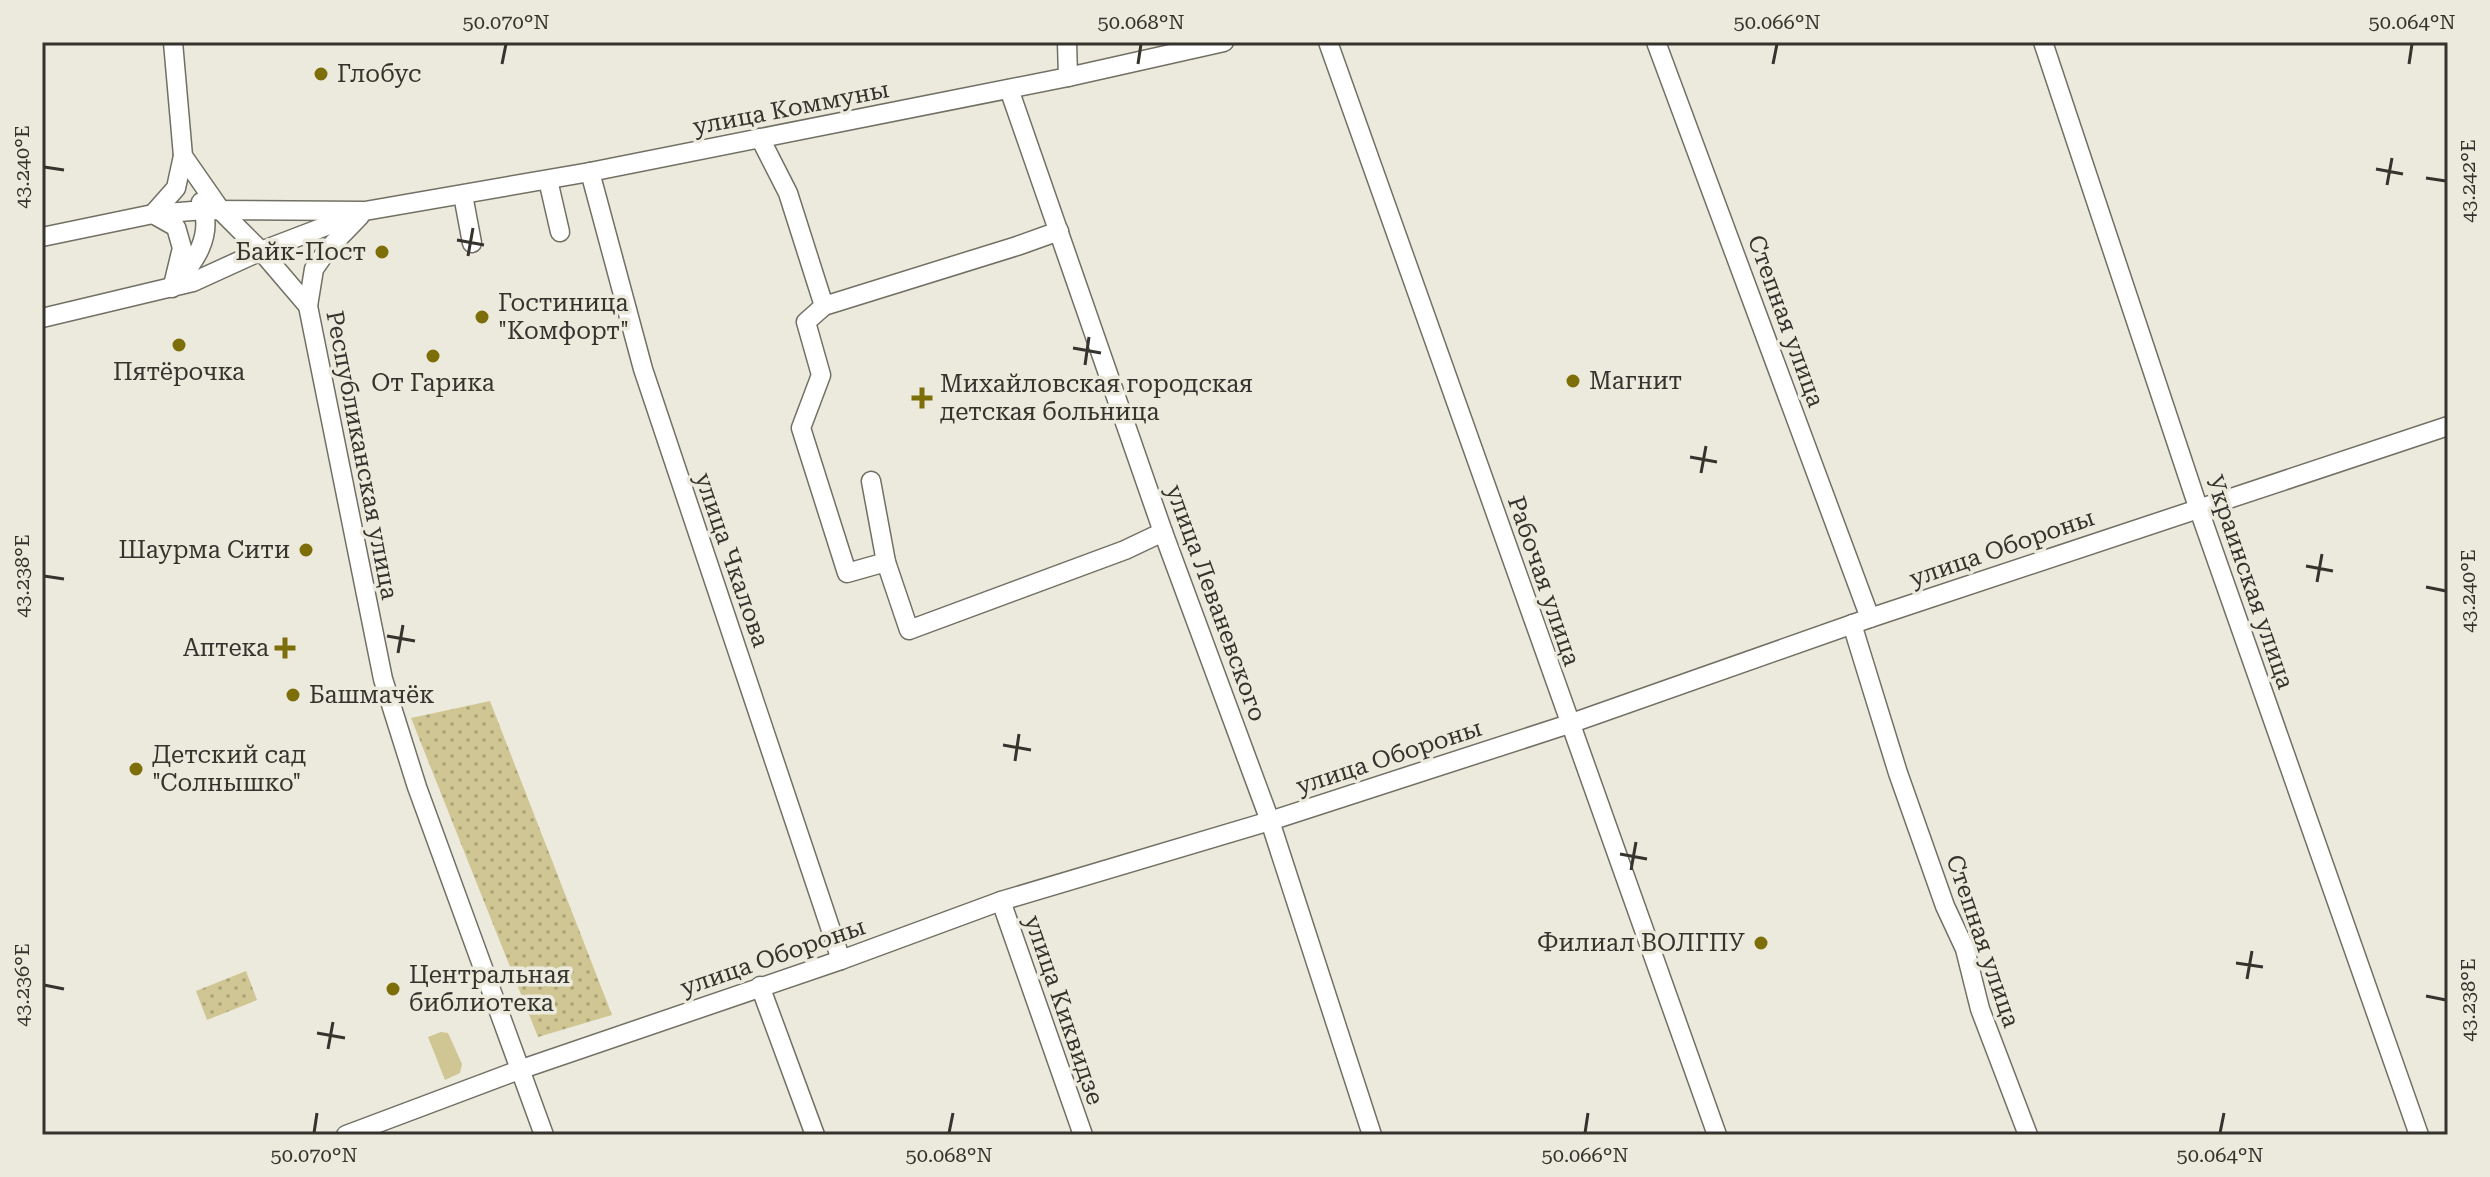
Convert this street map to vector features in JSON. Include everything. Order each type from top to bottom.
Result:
[{"type":"street","name":"Республиканская улица","points":[[173,42],[183,156],[213,211],[261,251],[308,306],[383,679],[417,787],[544,1135]]},
{"type":"street","points":[[1067,42],[1068,77]]},
{"type":"street","name":"улица Коммуны","points":[[42,237],[153,214],[365,211],[463,195],[1009,89],[1224,42]]},
{"type":"street","name":"Рабочая улица","points":[[1328,42],[1717,1135]]},
{"type":"street","name":"Степная улица","points":[[1656,42],[1870,618]]},
{"type":"street","name":"Украинская улица","points":[[2043,42],[2198,507],[2419,1135]]},
{"type":"street","name":"улица Леваневского","points":[[1009,89],[1163,532],[1270,821],[1372,1135]]},
{"type":"street","points":[[760,138],[788,193],[824,306]]},
{"type":"street","points":[[172,288],[182,248],[176,227],[153,214],[176,188],[183,156]]},
{"type":"street","name":"улица Чкалова","points":[[590,172],[643,369],[841,960]]},
{"type":"street","points":[[548,180],[560,232]]},
{"type":"street","points":[[463,195],[472,243]]},
{"type":"street","points":[[172,288],[201,251],[213,211]]},
{"type":"street","points":[[308,306],[314,269],[328,249],[365,211]]},
{"type":"street","name":"улица Коммуны","points":[[42,318],[193,282],[261,251],[365,211]]},
{"type":"street","points":[[886,562],[847,573],[801,428],[821,375],[806,322],[824,306],[1059,231]]},
{"type":"street","name":"улица Обороны","points":[[346,1135],[519,1070],[841,960],[1001,901],[1270,821],[1569,724],[1852,624],[2448,426]]},
{"type":"street","points":[[871,481],[886,562],[909,630],[1125,550],[1163,532]]},
{"type":"street","name":"Степная улица","points":[[1852,624],[1898,773],[1945,906],[1965,949],[1980,1009],[2028,1135]]},
{"type":"street","name":"улица Киквидзе","points":[[1001,901],[1083,1135]]},
{"type":"street","points":[[760,986],[815,1135]]},
{"type":"shaded area","points":[[490,701],[612,1015],[538,1037],[411,718]]},
{"type":"shaded area","points":[[246,971],[257,1000],[207,1020],[196,991]]},
{"type":"shaded area","points":[[448,1033],[462,1064],[460,1073],[445,1080],[428,1037]]},
{"type":"place","name":"Глобус","points":[[321,74]]},
{"type":"place","name":"Байк-Пост","points":[[382,252]]},
{"type":"place","name":"Гостиница \"Комфорт\"","points":[[482,317]]},
{"type":"place","name":"Пятёрочка","points":[[179,345]]},
{"type":"place","name":"От Гарика","points":[[433,356]]},
{"type":"place","name":"Магнит","points":[[1573,381]]},
{"type":"place","name":"Михайловская городская детская больница","points":[[922,398]]},
{"type":"place","name":"Шаурма Сити","points":[[306,550]]},
{"type":"place","name":"Аптека","points":[[285,648]]},
{"type":"place","name":"Башмачёк","points":[[293,695]]},
{"type":"place","name":"Детский сад \"Солнышко\"","points":[[136,769]]},
{"type":"place","name":"Филиал ВОЛГПУ","points":[[1761,943]]},
{"type":"place","name":"Центральная библиотека","points":[[393,989]]}]
